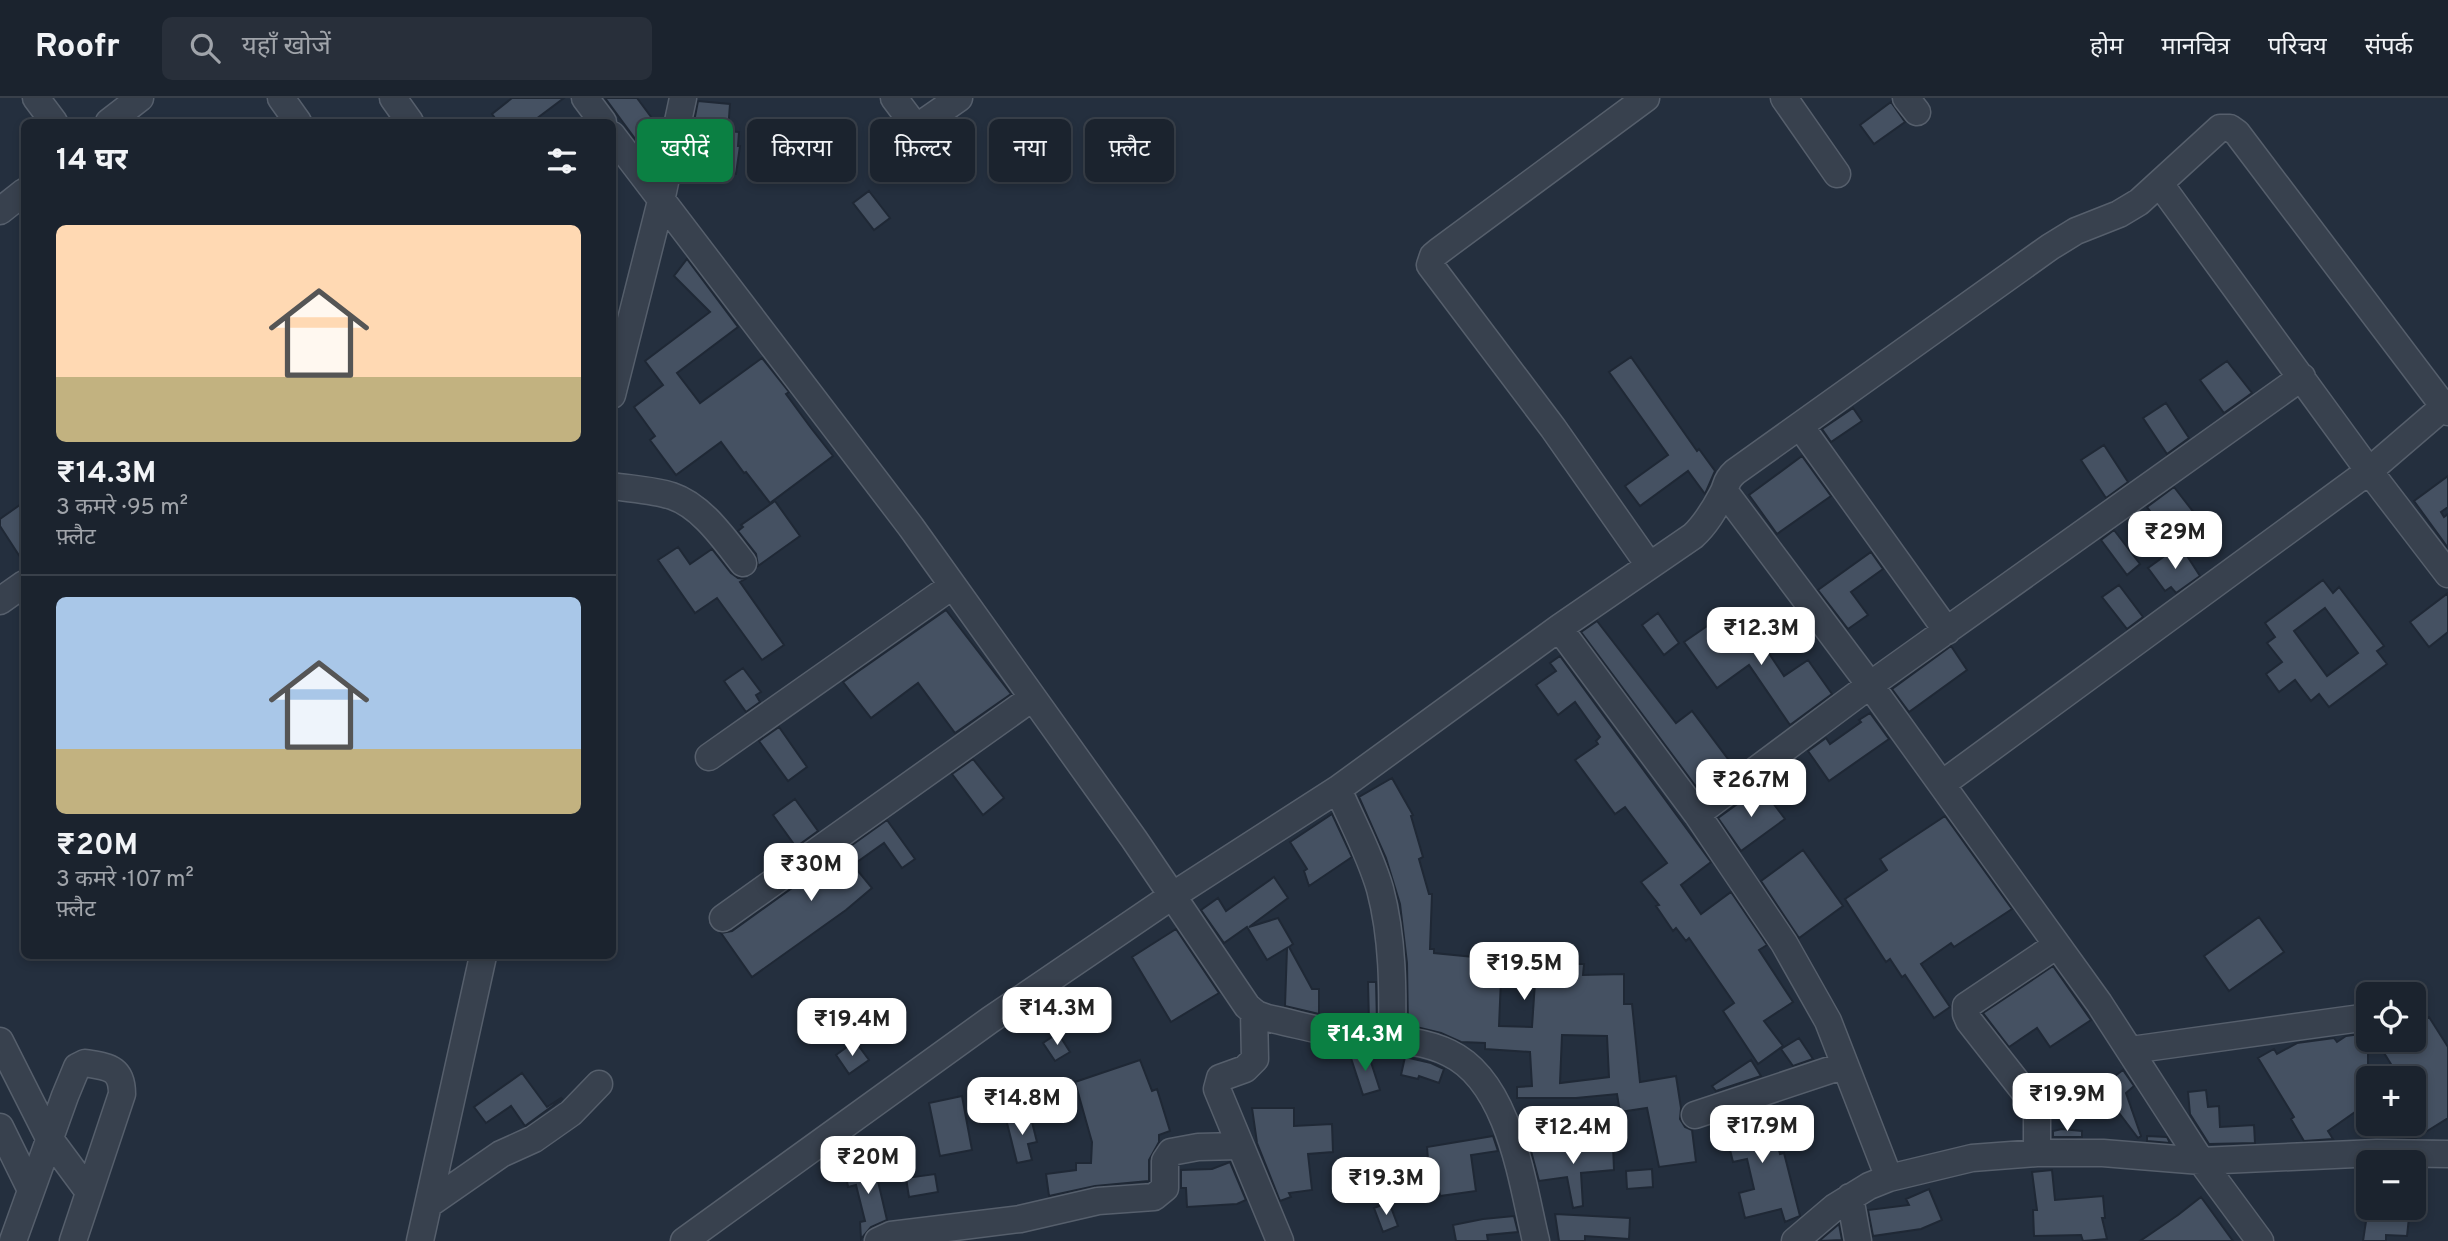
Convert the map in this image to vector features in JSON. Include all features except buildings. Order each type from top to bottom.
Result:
[{"type":"street","points":[[36,98],[52,119]]},
{"type":"street","points":[[113,119],[140,98]]},
{"type":"street","points":[[281,98],[296,119]]},
{"type":"street","points":[[393,98],[408,119]]},
{"type":"street","points":[[585,98],[601,119]]},
{"type":"street","points":[[616,379],[661,201],[683,98]]},
{"type":"street","points":[[894,98],[909,119]]},
{"type":"street","points":[[929,119],[959,98]]},
{"type":"street","points":[[1784,98],[1837,174]]},
{"type":"street","points":[[1632,102],[1439,251],[1433,256],[1430,265],[1553,428],[1649,565]]},
{"type":"street","points":[[1942,784],[2369,471],[2447,407],[2234,130],[2224,127],[2217,130],[2160,184],[2130,207],[2076,231],[2032,259],[1735,472],[1724,485],[1725,492],[1870,685],[2057,945],[2131,1050],[2201,1161],[2260,1241]]},
{"type":"street","points":[[616,140],[911,527],[1135,839],[1238,996],[1254,1012],[1267,1018],[1345,1035],[1409,1040],[1449,1052],[1459,1059],[1480,1080],[1502,1115],[1536,1241]]},
{"type":"street","points":[[2160,184],[2369,471],[2448,574]]},
{"type":"street","points":[[0,211],[21,194]]},
{"type":"street","points":[[1697,814],[1870,685],[2302,377]]},
{"type":"street","points":[[1800,426],[1947,631]]},
{"type":"street","points":[[616,487],[668,495],[687,505],[717,531],[743,563]]},
{"type":"street","points":[[684,1241],[990,1020],[1172,896],[1338,789],[1702,527],[1725,492]]},
{"type":"street","points":[[0,601],[21,586]]},
{"type":"street","points":[[709,757],[952,586]]},
{"type":"street","points":[[1559,628],[1697,814],[1784,943],[1828,1021],[1889,1178]]},
{"type":"street","points":[[723,918],[1032,698]]},
{"type":"street","points":[[1338,789],[1380,887],[1392,975],[1392,1040]]},
{"type":"street","points":[[2037,1153],[2037,1116],[2032,1100],[1969,1021],[1965,1009],[2057,945]]},
{"type":"street","points":[[420,1241],[482,959]]},
{"type":"street","points":[[1254,1012],[1255,1059],[1245,1069],[1225,1075],[1218,1083],[1220,1100],[1280,1241]]},
{"type":"street","points":[[2131,1050],[2356,1019]]},
{"type":"street","points":[[0,1041],[49,1139],[89,1192]]},
{"type":"street","points":[[13,1241],[77,1067],[85,1063],[99,1065],[118,1073],[121,1077],[122,1094],[73,1241]]},
{"type":"street","points":[[1695,1115],[1845,1065]]},
{"type":"street","points":[[429,1204],[501,1154],[534,1139],[571,1113],[599,1084]]},
{"type":"street","points":[[0,1127],[31,1190]]},
{"type":"street","points":[[878,1241],[891,1235],[1020,1219],[1104,1200],[1154,1197],[1165,1188],[1165,1161],[1171,1152],[1198,1147],[1240,1146]]},
{"type":"street","points":[[1795,1241],[1835,1207],[1889,1178],[1972,1158],[2037,1153],[2102,1153],[2201,1161],[2377,1153],[2448,1154]]},
{"type":"street","points":[[1850,1197],[1858,1241]]}]
